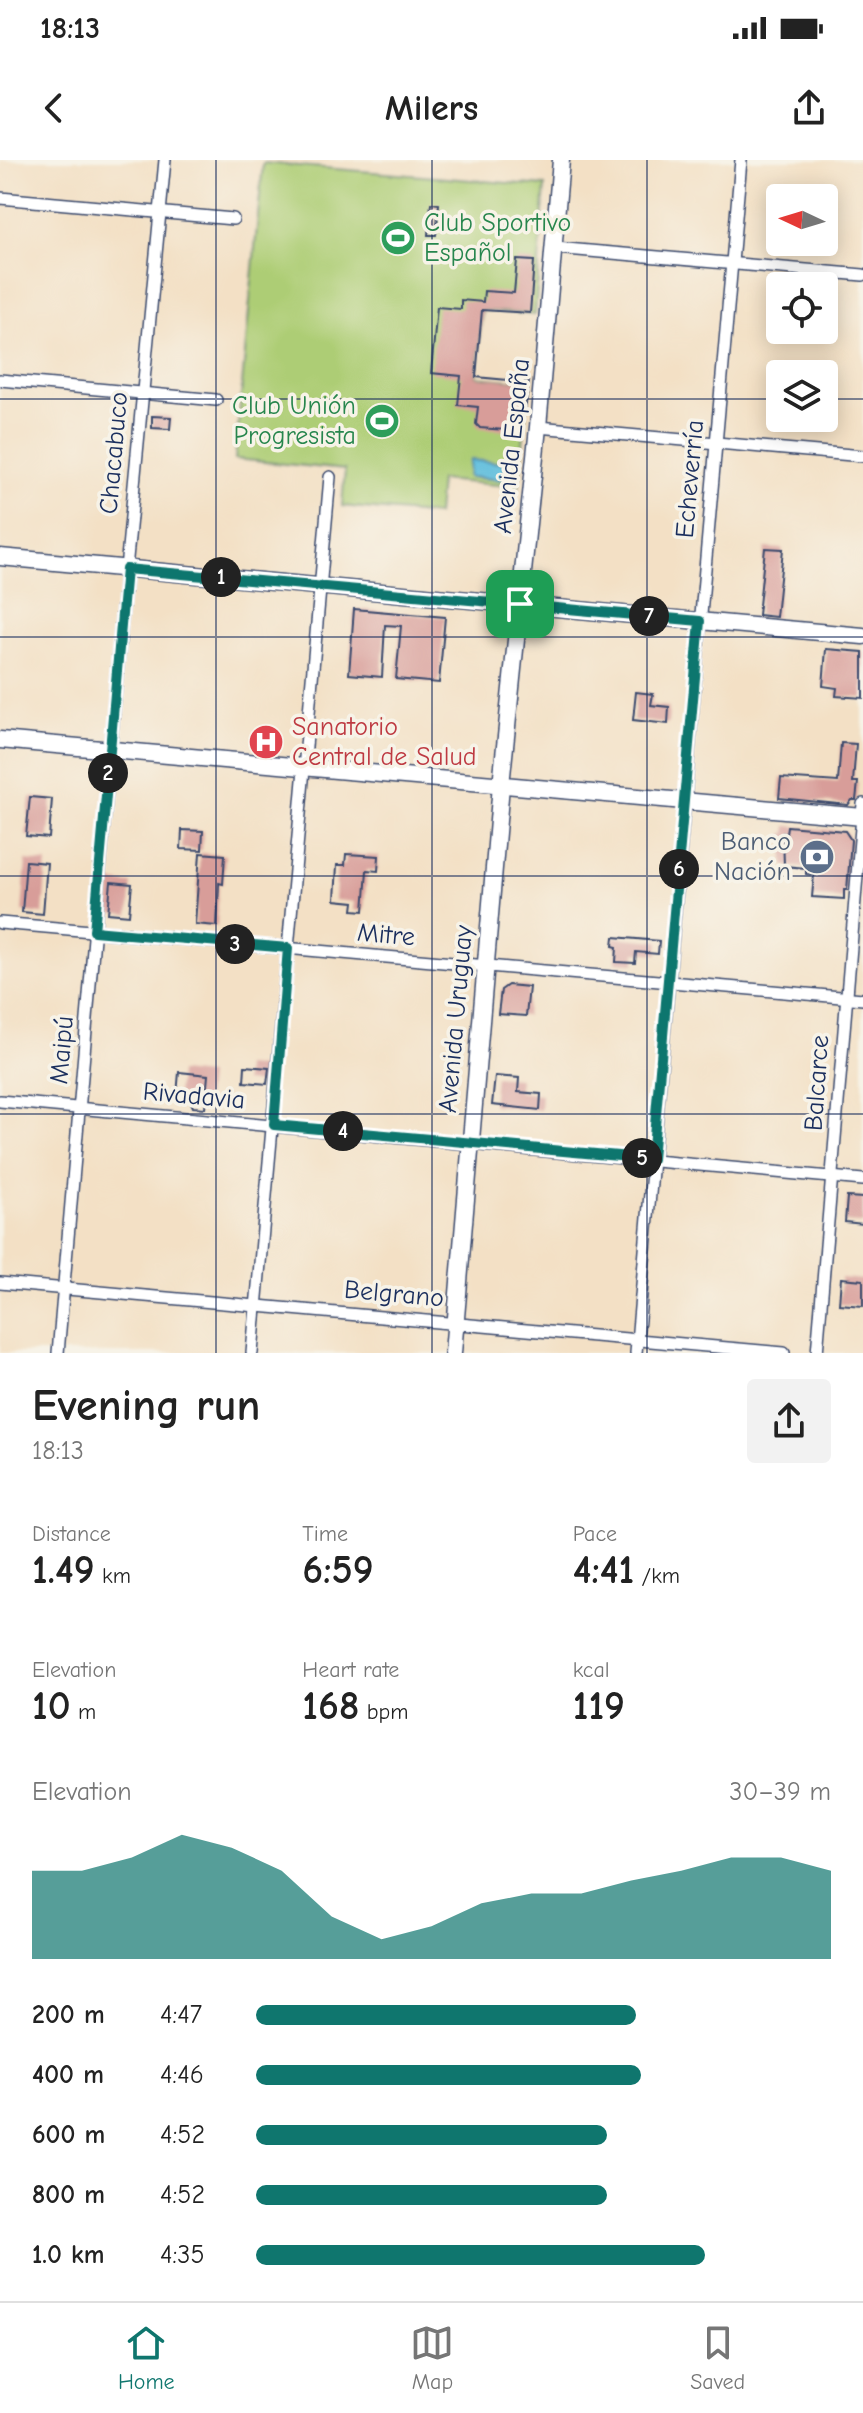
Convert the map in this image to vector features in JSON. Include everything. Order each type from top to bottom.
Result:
[{"type":"street","name":"Chacabuco","points":[[110,750],[165,160]]},
{"type":"street","name":"Avenida España","points":[[501,785],[538,427],[561,160]]},
{"type":"street","name":"Echeverría","points":[[636,1353],[741,160]]},
{"type":"street","points":[[0,198],[233,219]]},
{"type":"street","points":[[555,248],[863,275]]},
{"type":"street","points":[[0,380],[216,400]]},
{"type":"street","points":[[538,427],[863,456]]},
{"type":"street","points":[[252,1353],[330,477]]},
{"type":"street","points":[[0,557],[863,636]]},
{"type":"street","points":[[0,740],[685,801],[863,813]]},
{"type":"street","name":"Maipú","points":[[58,1353],[110,750]]},
{"type":"street","name":"Avenida Uruguay","points":[[453,1353],[501,785]]},
{"type":"street","name":"Balcarce","points":[[817,1353],[863,813]]},
{"type":"street","name":"Mitre","points":[[0,923],[863,999]]},
{"type":"street","name":"Rivadavia","points":[[0,1101],[863,1180]]},
{"type":"street","name":"Belgrano","points":[[0,1283],[784,1353]]},
{"type":"green space","points":[[263,163],[545,186],[535,315],[482,310],[476,377],[529,382],[519,487],[440,480],[437,515],[342,506],[345,470],[235,459]]},
{"type":"water","points":[[470,460],[505,463],[504,480],[468,477]]},
{"type":"building","points":[[431,203],[439,204],[436,235],[428,235]]},
{"type":"building","points":[[517,260],[534,261],[530,313],[482,310],[476,377],[529,382],[525,411],[520,411],[518,431],[480,428],[476,424],[478,407],[458,405],[461,376],[431,373],[437,307],[461,309],[461,300],[483,302],[484,291],[514,293]]},
{"type":"building","points":[[152,416],[171,417],[170,429],[152,428]]},
{"type":"building","points":[[765,548],[783,549],[776,617],[758,615]]},
{"type":"building","points":[[354,609],[445,617],[439,683],[396,679],[401,626],[385,625],[382,677],[349,674]]},
{"type":"building","points":[[826,649],[863,652],[863,698],[836,696],[837,688],[823,686]]},
{"type":"building","points":[[636,692],[653,694],[651,705],[669,707],[668,724],[633,720]]},
{"type":"building","points":[[841,743],[856,744],[853,782],[858,782],[856,800],[848,805],[779,798],[781,778],[838,782]]},
{"type":"building","points":[[30,797],[52,799],[49,838],[26,836]]},
{"type":"building","name":"Banco Nación","points":[[787,826],[845,831],[851,840],[844,899],[812,897],[814,875],[806,874],[806,868],[784,866],[783,833],[786,834]]},
{"type":"building","points":[[182,830],[203,831],[202,850],[181,849]]},
{"type":"building","points":[[200,853],[225,855],[223,884],[219,883],[217,926],[195,924]]},
{"type":"building","points":[[346,854],[379,856],[378,871],[367,870],[364,911],[353,910],[354,902],[335,900],[337,865],[345,865]]},
{"type":"building","points":[[26,861],[47,863],[43,914],[22,912]]},
{"type":"building","points":[[111,882],[132,884],[129,915],[108,913]]},
{"type":"building","points":[[614,937],[659,941],[658,954],[636,952],[635,963],[616,962]]},
{"type":"building","points":[[508,985],[529,987],[526,1016],[498,1014],[501,990]]},
{"type":"building","points":[[245,1066],[269,1068],[267,1084],[244,1082]]},
{"type":"building","points":[[179,1072],[208,1075],[205,1108],[193,1107],[188,1096],[177,1095]]},
{"type":"building","points":[[495,1076],[519,1078],[518,1092],[541,1094],[540,1110],[492,1105]]},
{"type":"building","points":[[847,1197],[863,1198],[863,1224],[845,1222]]},
{"type":"building","points":[[841,1278],[863,1280],[863,1306],[839,1304]]},
{"type":"place","name":"Club Sportivo Español","points":[[398,238]]},
{"type":"place","name":"Club Unión Progresista","points":[[382,421]]},
{"type":"place","name":"Sanatorio Central de Salud","points":[[266,742]]},
{"type":"place","name":"Banco Nación","points":[[817,857]]},
{"type":"route","points":[[126,569],[520,604],[700,621],[652,1159],[274,1125],[288,948],[94,931],[126,569]]}]
